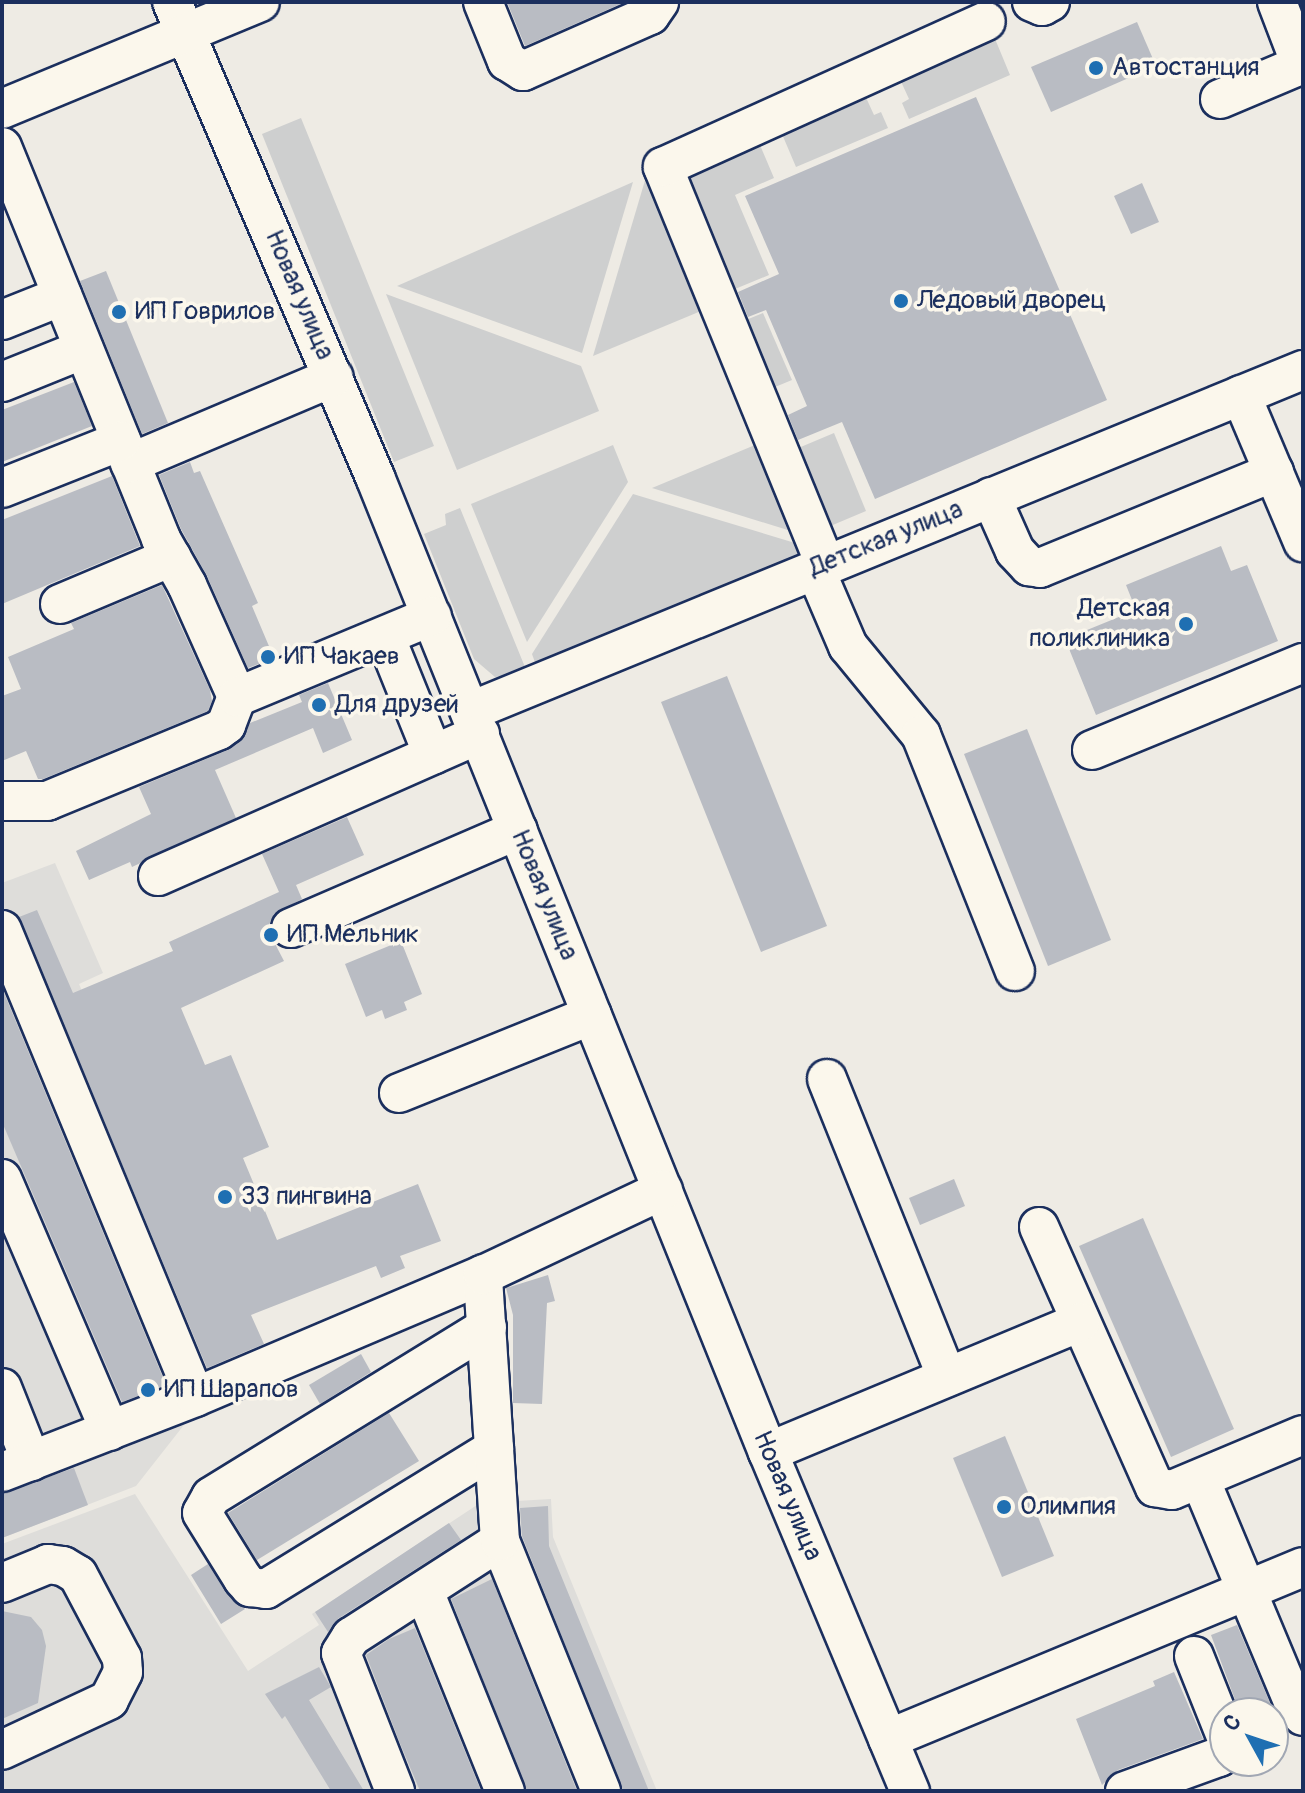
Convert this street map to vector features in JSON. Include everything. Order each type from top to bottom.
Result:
[{"type":"street","points":[[2,109],[179,18],[260,2]]},
{"type":"street","points":[[483,2],[507,61],[523,71],[650,15],[659,2]]},
{"type":"street","points":[[1032,2],[1042,6],[1050,2]]},
{"type":"street","points":[[1220,99],[1302,64],[1278,11],[1277,2]]},
{"type":"street","name":"Новая улица","points":[[179,18],[334,377],[768,1452],[910,1791]]},
{"type":"street","points":[[986,21],[663,167],[820,566],[848,646],[921,735],[1015,971]]},
{"type":"street","points":[[5,165],[125,452],[237,697]]},
{"type":"street","points":[[2,320],[62,296]]},
{"type":"street","points":[[2,382],[84,349]]},
{"type":"street","name":"Детская улица","points":[[158,876],[433,755],[475,723],[820,566],[1303,370]]},
{"type":"street","points":[[2,488],[125,452],[334,377]]},
{"type":"street","points":[[1241,395],[1303,542]]},
{"type":"street","points":[[991,497],[1015,551],[1029,566],[1040,568],[1274,472]]},
{"type":"street","points":[[60,604],[171,557]]},
{"type":"street","points":[[2,801],[47,801],[219,730],[226,725],[237,697],[432,616]]},
{"type":"street","points":[[385,636],[433,755]]},
{"type":"street","points":[[1092,750],[1303,663]]},
{"type":"street","points":[[291,928],[518,830]]},
{"type":"street","points":[[2,930],[195,1397]]},
{"type":"street","points":[[399,1093],[592,1015]]},
{"type":"street","points":[[827,1079],[947,1377]]},
{"type":"street","points":[[2,1179],[110,1431]]},
{"type":"street","points":[[2,1388],[17,1467],[195,1397],[483,1275],[663,1190]]},
{"type":"street","points":[[1039,1227],[1149,1480],[1164,1491],[1303,1435]]},
{"type":"street","points":[[483,1275],[500,1541],[601,1791]]},
{"type":"street","points":[[768,1452],[1080,1322]]},
{"type":"street","points":[[487,1327],[211,1497],[202,1513],[243,1579],[250,1587],[266,1589],[494,1449]]},
{"type":"street","points":[[1200,1479],[1296,1709],[1303,1716]]},
{"type":"street","points":[[395,1791],[341,1653],[351,1637],[500,1541]]},
{"type":"street","points":[[2,1583],[48,1564],[63,1566],[78,1575],[122,1658],[123,1672],[109,1700],[2,1750]]},
{"type":"street","points":[[888,1739],[1303,1567]]},
{"type":"street","points":[[424,1591],[505,1791]]},
{"type":"street","points":[[1194,1656],[1210,1697]]},
{"type":"street","points":[[1125,1791],[1209,1761]]},
{"type":"shaded area","points":[[993,34],[1010,75],[909,119],[902,103],[909,99],[898,75]]},
{"type":"shaded area","points":[[863,91],[874,115],[881,112],[888,128],[796,167],[779,127]]},
{"type":"shaded area","points":[[301,118],[434,446],[394,462],[262,134]]},
{"type":"shaded area","points":[[757,138],[774,178],[735,195],[769,275],[735,289],[683,169]]},
{"type":"shaded area","points":[[646,177],[701,311],[593,356]]},
{"type":"shaded area","points":[[633,182],[582,353],[397,286]]},
{"type":"shaded area","points":[[386,294],[581,366],[599,411],[457,470]]},
{"type":"shaded area","points":[[763,313],[792,380],[775,387],[746,320]]},
{"type":"shaded area","points":[[834,433],[866,511],[828,527],[796,449]]},
{"type":"shaded area","points":[[613,445],[628,482],[527,642],[471,504]]},
{"type":"shaded area","points":[[755,445],[791,531],[652,488]]},
{"type":"shaded area","points":[[633,494],[795,543],[801,558],[537,668],[532,654]]},
{"type":"shaded area","points":[[460,508],[527,672],[495,677],[474,659],[424,534],[446,525],[445,514]]},
{"type":"shaded area","points":[[55,863],[103,973],[79,984],[229,1334],[220,1339],[231,1365],[136,1486],[2,1538],[2,883]]},
{"type":"shaded area","points":[[135,1494],[248,1671],[319,1625],[312,1614],[480,1503],[551,1499],[553,1537],[657,1791],[2,1791],[2,1544]]},
{"type":"building","points":[[507,2],[625,2],[525,46]]},
{"type":"building","points":[[1137,22],[1156,66],[1051,112],[1031,67]]},
{"type":"building","name":"Ледовый дворец","points":[[976,97],[1107,400],[875,499],[842,422],[798,440],[788,415],[807,406],[766,310],[748,317],[738,292],[779,274],[745,196]]},
{"type":"building","points":[[1142,183],[1159,222],[1131,234],[1114,196]]},
{"type":"building","points":[[106,271],[168,423],[142,434],[80,281]]},
{"type":"building","points":[[74,382],[92,426],[2,462],[2,410]]},
{"type":"building","points":[[190,462],[194,473],[200,471],[258,603],[252,606],[274,658],[248,668],[207,576],[181,529],[159,475]]},
{"type":"building","points":[[112,476],[140,546],[2,604],[2,520]]},
{"type":"building","name":"Детская поликлиника","points":[[1221,546],[1231,571],[1247,565],[1278,641],[1096,715],[1065,639],[1136,610],[1126,585]]},
{"type":"building","points":[[162,585],[210,690],[212,701],[208,711],[43,779],[38,779],[26,751],[2,761],[2,696],[21,689],[8,657],[74,629],[71,623]]},
{"type":"building","points":[[727,676],[827,926],[761,952],[661,702]]},
{"type":"building","points":[[328,683],[352,740],[323,753],[313,728],[215,770],[236,818],[132,867],[130,862],[89,880],[76,851],[151,814],[139,787],[228,750],[239,742],[250,723],[302,702],[299,695]]},
{"type":"building","points":[[1027,729],[1111,940],[1048,966],[964,754]]},
{"type":"building","points":[[347,817],[364,855],[296,885],[302,899],[274,914],[269,925],[271,936],[284,961],[181,1008],[205,1065],[231,1055],[269,1147],[243,1158],[277,1240],[418,1184],[441,1241],[400,1256],[405,1268],[381,1278],[376,1266],[251,1315],[264,1344],[207,1368],[19,917],[37,910],[73,993],[173,951],[169,942],[279,892],[262,854]]},
{"type":"building","points":[[401,941],[422,994],[404,1002],[407,1010],[385,1019],[382,1010],[366,1017],[345,964]]},
{"type":"building","points":[[2,988],[166,1385],[122,1402],[2,1122]]},
{"type":"building","points":[[954,1179],[965,1206],[920,1225],[909,1198]]},
{"type":"building","points":[[1143,1218],[1234,1429],[1171,1457],[1079,1246]]},
{"type":"building","points":[[548,1275],[555,1301],[547,1303],[542,1404],[513,1403],[513,1315],[506,1288]]},
{"type":"building","points":[[361,1354],[371,1372],[320,1404],[309,1385]]},
{"type":"building","points":[[389,1413],[419,1461],[257,1560],[228,1513]]},
{"type":"building","name":"Олимпия","points":[[1005,1436],[1054,1556],[1002,1577],[953,1458]]},
{"type":"building","points":[[74,1468],[88,1505],[2,1538],[2,1493]]},
{"type":"building","points":[[548,1506],[549,1546],[649,1791],[623,1791],[522,1536],[520,1508]]},
{"type":"building","points":[[449,1523],[461,1540],[339,1618],[328,1632],[315,1612]]},
{"type":"building","points":[[208,1564],[226,1593],[245,1609],[221,1624],[191,1575]]},
{"type":"building","points":[[492,1579],[577,1791],[527,1791],[451,1599]]},
{"type":"building","points":[[2,1611],[31,1617],[42,1630],[46,1646],[38,1703],[2,1719]]},
{"type":"building","points":[[1237,1625],[1267,1697],[1234,1697],[1211,1635]]},
{"type":"building","points":[[415,1628],[481,1791],[420,1791],[399,1741],[366,1655],[389,1639]]},
{"type":"building","points":[[319,1667],[331,1687],[309,1700],[364,1791],[331,1791],[285,1716],[282,1719],[265,1694]]},
{"type":"building","points":[[1174,1672],[1203,1739],[1118,1770],[1102,1785],[1076,1719],[1155,1686],[1153,1681]]},
{"type":"place","name":"Автостанция","points":[[1096,68]]},
{"type":"place","name":"Ледовый дворец","points":[[901,301]]},
{"type":"place","name":"ИП Говрилов","points":[[119,312]]},
{"type":"place","name":"Детская поликлиника","points":[[1186,624]]},
{"type":"place","name":"ИП Чакаев","points":[[268,657]]},
{"type":"place","name":"Для друзей","points":[[319,705]]},
{"type":"place","name":"ИП Мельник","points":[[271,935]]},
{"type":"place","name":"33 пингвина","points":[[225,1197]]},
{"type":"place","name":"ИП Шарапов","points":[[148,1390]]},
{"type":"place","name":"Олимпия","points":[[1004,1507]]}]
